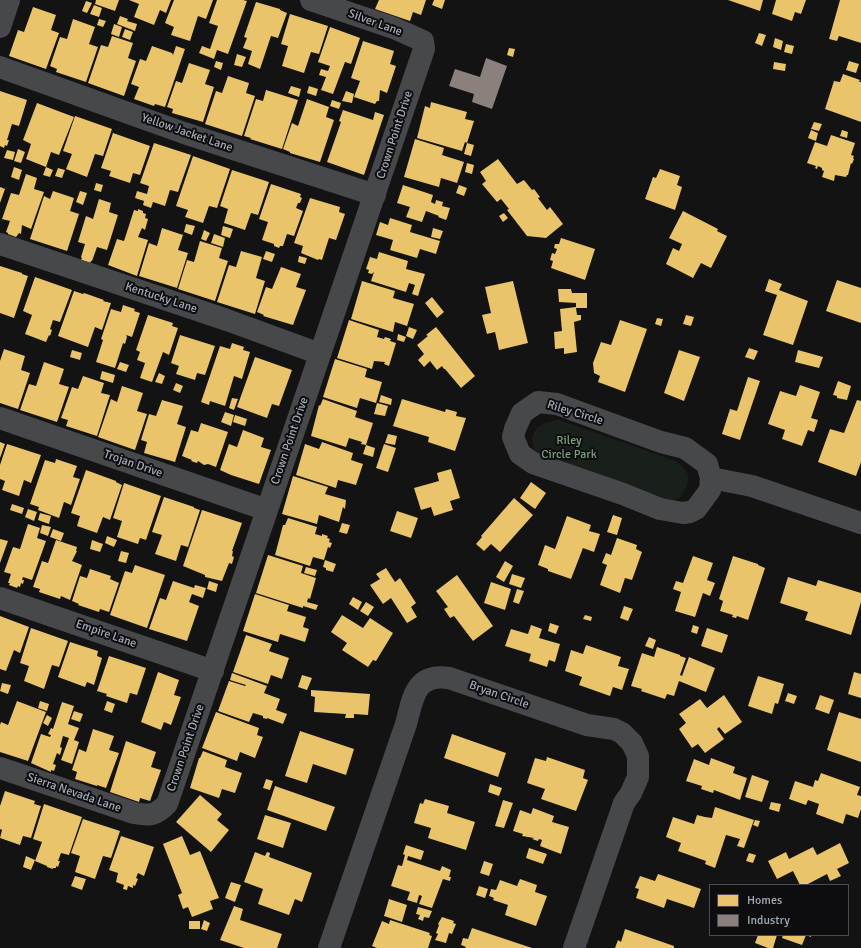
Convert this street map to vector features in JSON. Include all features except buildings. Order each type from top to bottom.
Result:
[{"type":"street","points":[[0,27],[9,0]]},
{"type":"street","name":"Silver Lane","points":[[311,0],[354,7],[423,41],[424,49],[421,57]]},
{"type":"street","name":"Crown Point Drive","points":[[148,816],[161,810],[167,804],[421,57]]},
{"type":"street","name":"Yellow Jacket Lane","points":[[0,67],[184,133],[375,195]]},
{"type":"street","name":"Kentucky Lane","points":[[0,244],[227,320],[320,354]]},
{"type":"street","name":"Riley Circle","points":[[538,402],[557,404],[662,442],[685,448],[707,464],[711,478],[710,490],[696,509],[683,513],[660,509],[623,494],[533,463],[520,454],[513,437],[522,413],[538,402]]},
{"type":"street","name":"Trojan Drive","points":[[0,418],[267,510]]},
{"type":"street","points":[[711,478],[752,486],[861,522]]},
{"type":"street","name":"Empire Lane","points":[[0,598],[213,670]]},
{"type":"street","name":"Bryan Circle","points":[[329,948],[406,724],[414,694],[422,683],[430,678],[440,677],[450,678],[587,726],[614,728],[622,733],[632,743],[638,756],[638,777],[631,793],[624,803],[574,948]]},
{"type":"street","name":"Sierra Nevada Lane","points":[[0,768],[134,813],[148,816]]},
{"type":"green space","name":"Riley Circle Park","points":[[559,420],[676,461],[688,474],[688,482],[680,498],[662,503],[535,452],[532,438],[536,429],[546,423]]}]
